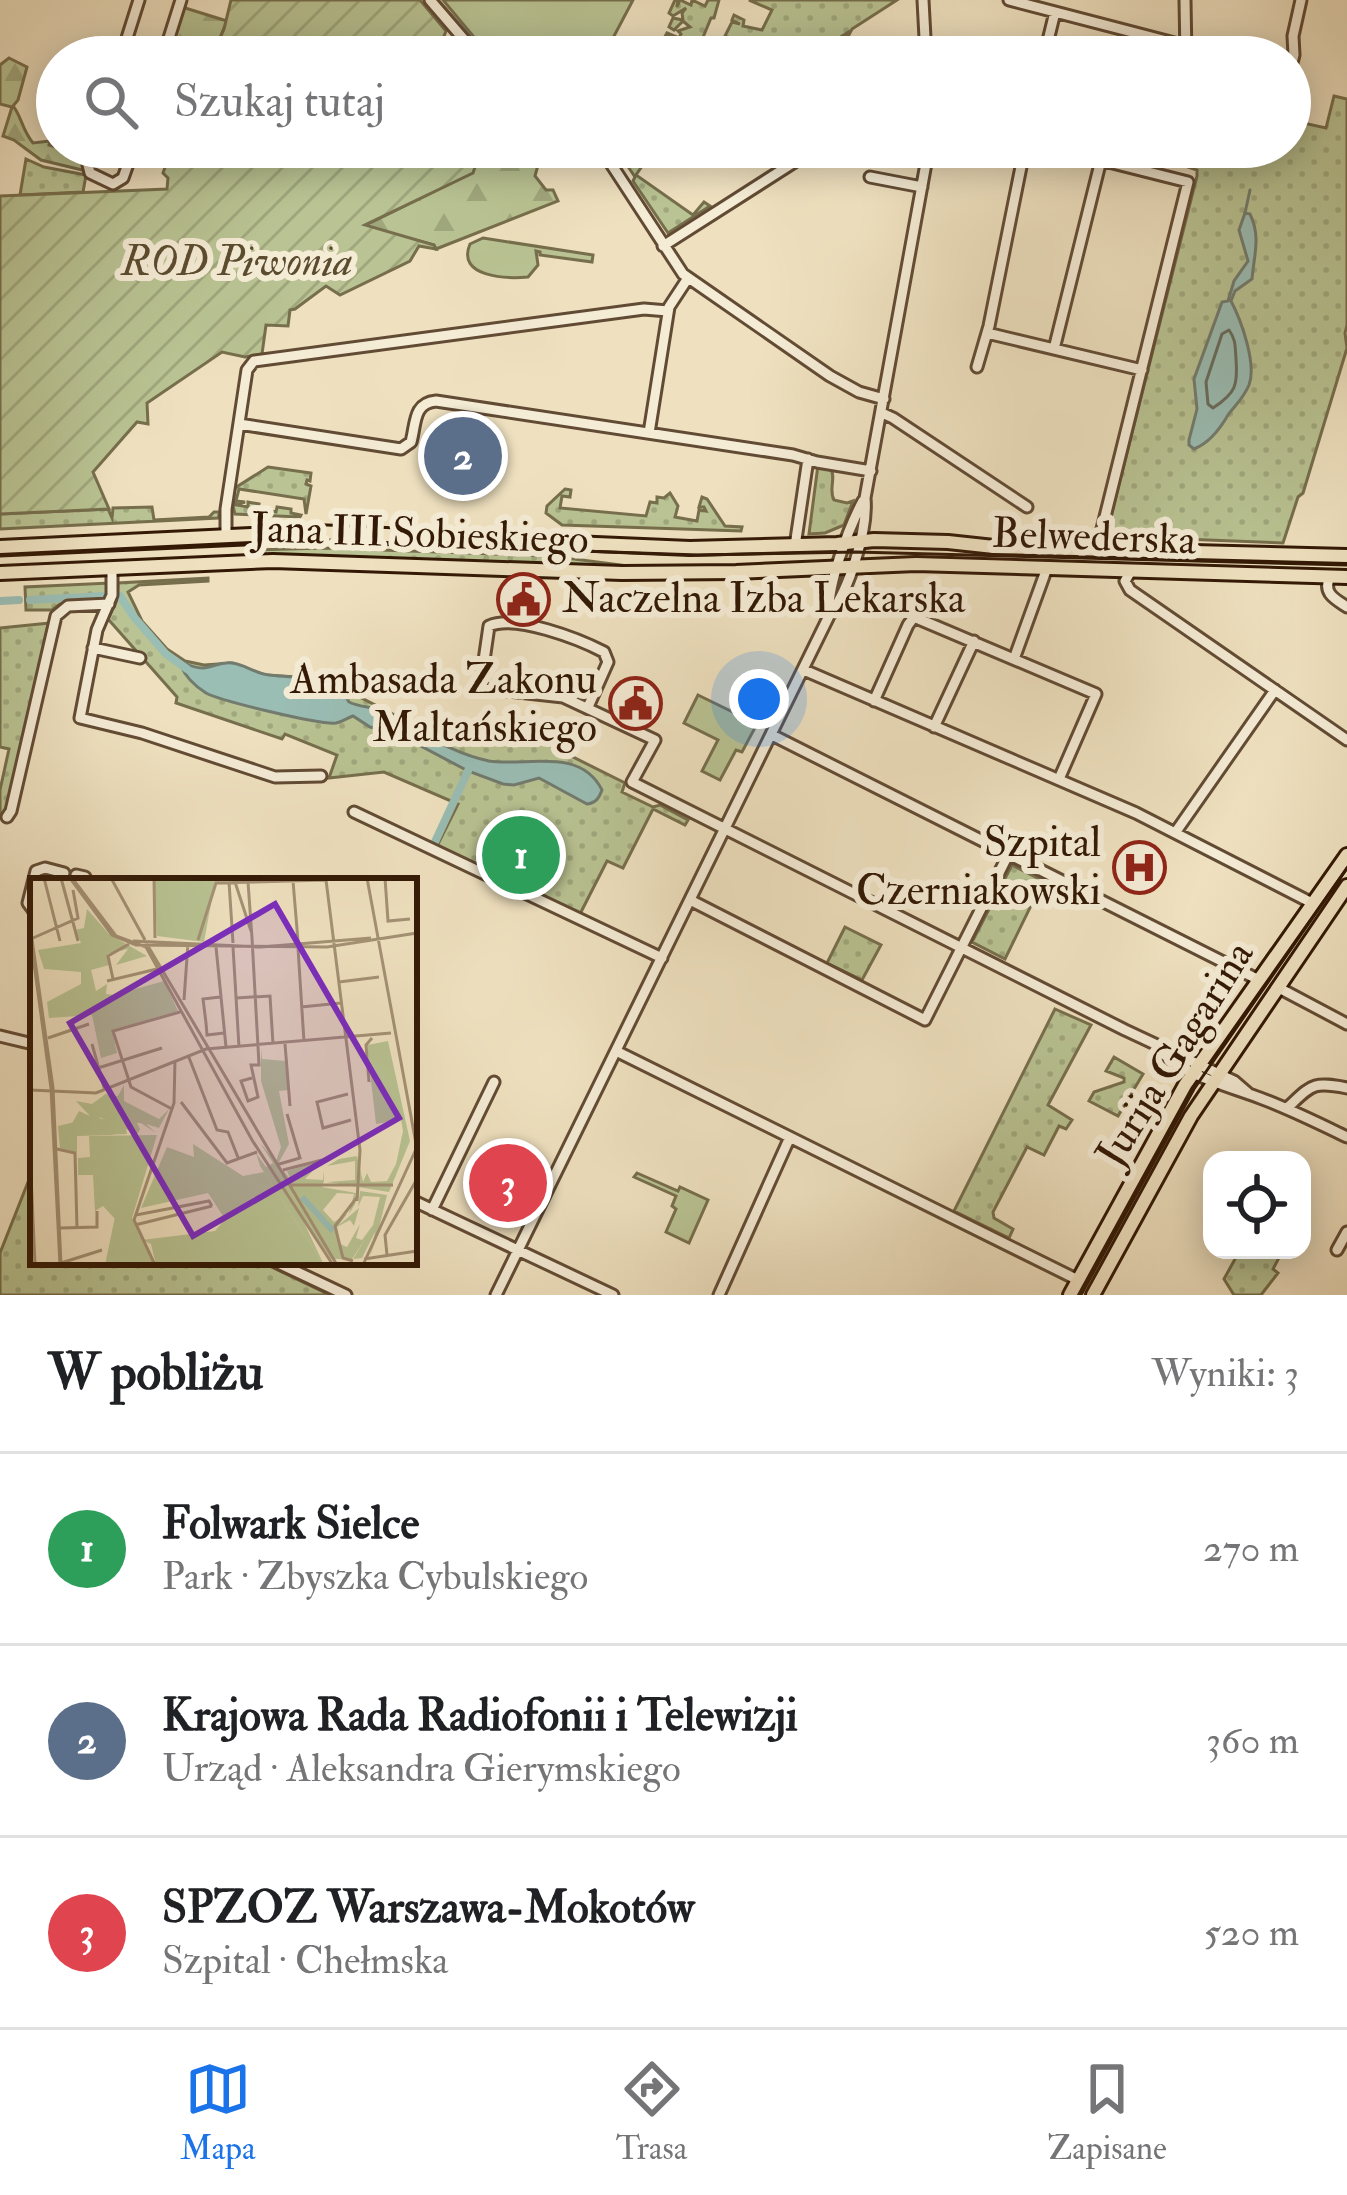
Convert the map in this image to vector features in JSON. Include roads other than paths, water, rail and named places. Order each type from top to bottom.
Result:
[{"type":"main road","name":"Jana III Sobieskiego","points":[[0,547],[226,527],[698,549],[853,542]]},
{"type":"main road","name":"Belwederska","points":[[853,542],[1347,556]]},
{"type":"main road","points":[[0,572],[12,557],[33,544]]},
{"type":"main road","name":"Jana III Sobieskiego","points":[[0,572],[272,561],[614,573],[845,567]]},
{"type":"main road","name":"Belwederska","points":[[845,567],[910,564],[1347,578]]},
{"type":"main road","name":"Jurija Gagarina","points":[[1070,1295],[1173,1106],[1347,855]]},
{"type":"main road","name":"Jurija Gagarina","points":[[1093,1295],[1180,1135],[1347,886]]},
{"type":"street","points":[[128,36],[139,0]]},
{"type":"street","points":[[170,36],[181,0]]},
{"type":"street","points":[[430,0],[461,36]]},
{"type":"street","points":[[923,0],[925,36]]},
{"type":"street","points":[[1009,0],[1134,36]]},
{"type":"street","points":[[1185,0],[1186,36]]},
{"type":"street","points":[[1293,36],[1301,0]]},
{"type":"street","points":[[1049,36],[1055,12]]},
{"type":"street","points":[[89,168],[110,183],[120,181],[125,168]]},
{"type":"street","points":[[613,168],[688,278],[830,376],[884,399]]},
{"type":"street","points":[[663,246],[785,168]]},
{"type":"street","points":[[496,1295],[829,616],[828,606],[865,499],[925,168]]},
{"type":"street","points":[[977,367],[1021,168]]},
{"type":"street","points":[[1054,349],[1099,168]]},
{"type":"street","points":[[1097,549],[1188,182],[1133,168]]},
{"type":"street","points":[[870,177],[922,187]]},
{"type":"street","points":[[650,433],[668,311],[688,278]]},
{"type":"street","points":[[226,527],[248,370],[258,359],[654,308],[668,311]]},
{"type":"street","points":[[988,333],[1142,370]]},
{"type":"street","points":[[239,424],[401,448],[411,442],[420,407],[436,401],[871,471]]},
{"type":"street","points":[[882,413],[1027,507]]},
{"type":"street","points":[[795,546],[808,459]]},
{"type":"street","points":[[112,568],[113,592],[99,624],[80,718],[281,778],[321,776]]},
{"type":"street","points":[[1014,658],[1047,568]]},
{"type":"street","points":[[1131,572],[1125,581],[1135,593],[1347,740]]},
{"type":"street","points":[[1330,577],[1330,595],[1347,607]]},
{"type":"street","points":[[7,817],[57,614],[68,606],[110,604]]},
{"type":"street","points":[[874,701],[914,617],[974,641],[1096,694],[1059,779]]},
{"type":"street","points":[[588,707],[608,662],[604,652],[562,633],[501,621],[489,626],[480,688],[563,697],[655,740],[632,782],[962,946],[1236,1092],[1287,1108],[1347,1137]]},
{"type":"street","points":[[934,727],[974,641]]},
{"type":"street","points":[[93,648],[140,658]]},
{"type":"street","points":[[804,670],[1059,779],[1312,903]]},
{"type":"street","points":[[1174,833],[1275,689]]},
{"type":"street","points":[[772,735],[1259,980]]},
{"type":"street","points":[[354,812],[662,958]]},
{"type":"street","points":[[690,900],[925,1020],[1009,854]]},
{"type":"street","points":[[33,878],[42,868],[66,876]]},
{"type":"street","points":[[1279,988],[1347,1024]]},
{"type":"street","points":[[0,1036],[30,1043]]},
{"type":"street","points":[[616,1051],[1078,1280]]},
{"type":"street","points":[[432,1210],[494,1082]]},
{"type":"street","points":[[1287,1108],[1311,1085],[1347,1088]]},
{"type":"street","points":[[718,1295],[787,1136]]},
{"type":"street","points":[[417,1203],[613,1295]]},
{"type":"street","points":[[1337,1250],[1347,1232]]},
{"type":"street","points":[[282,1265],[346,1295]]},
{"type":"water","points":[[1245,213],[1250,214],[1255,230],[1252,279],[1235,291],[1231,301],[1247,342],[1251,376],[1218,430],[1194,449],[1189,440],[1197,409],[1194,379],[1222,302],[1228,301],[1248,261],[1239,230]]},
{"type":"water","points":[[232,663],[264,674],[325,683],[349,702],[380,710],[466,754],[489,761],[566,763],[592,776],[602,790],[597,800],[587,804],[539,778],[503,784],[353,716],[326,723],[206,693],[188,678],[181,666],[205,668]]},
{"type":"waterway","points":[[438,0],[470,36]]},
{"type":"waterway","points":[[619,168],[624,176]]},
{"type":"waterway","points":[[1245,213],[1250,190]]},
{"type":"waterway","points":[[30,600],[105,596]]},
{"type":"waterway","points":[[120,596],[166,654],[187,669]]},
{"type":"waterway","points":[[0,601],[19,600]]},
{"type":"waterway","points":[[434,844],[468,762]]},
{"type":"tram line","points":[[0,556],[313,542],[698,555],[856,552],[1347,565]]},
{"type":"tram line","points":[[1081,1295],[1194,1089],[1347,868]]},
{"type":"place","name":"Krajowa Rada Radiofonii i Telewizji","points":[[463,456]]},
{"type":"place","name":"Naczelna Izba Lekarska","points":[[523,599]]},
{"type":"place","name":"Ambasada Zakonu Maltańskiego","points":[[636,704]]},
{"type":"place","name":"Folwark Sielce","points":[[521,855]]},
{"type":"place","name":"Szpital Czerniakowski","points":[[1140,867]]},
{"type":"place","name":"SPZOZ Warszawa-Mokotów","points":[[508,1183]]},
{"type":"park label","name":"ROD Piwonia","points":[[237,262]]}]
